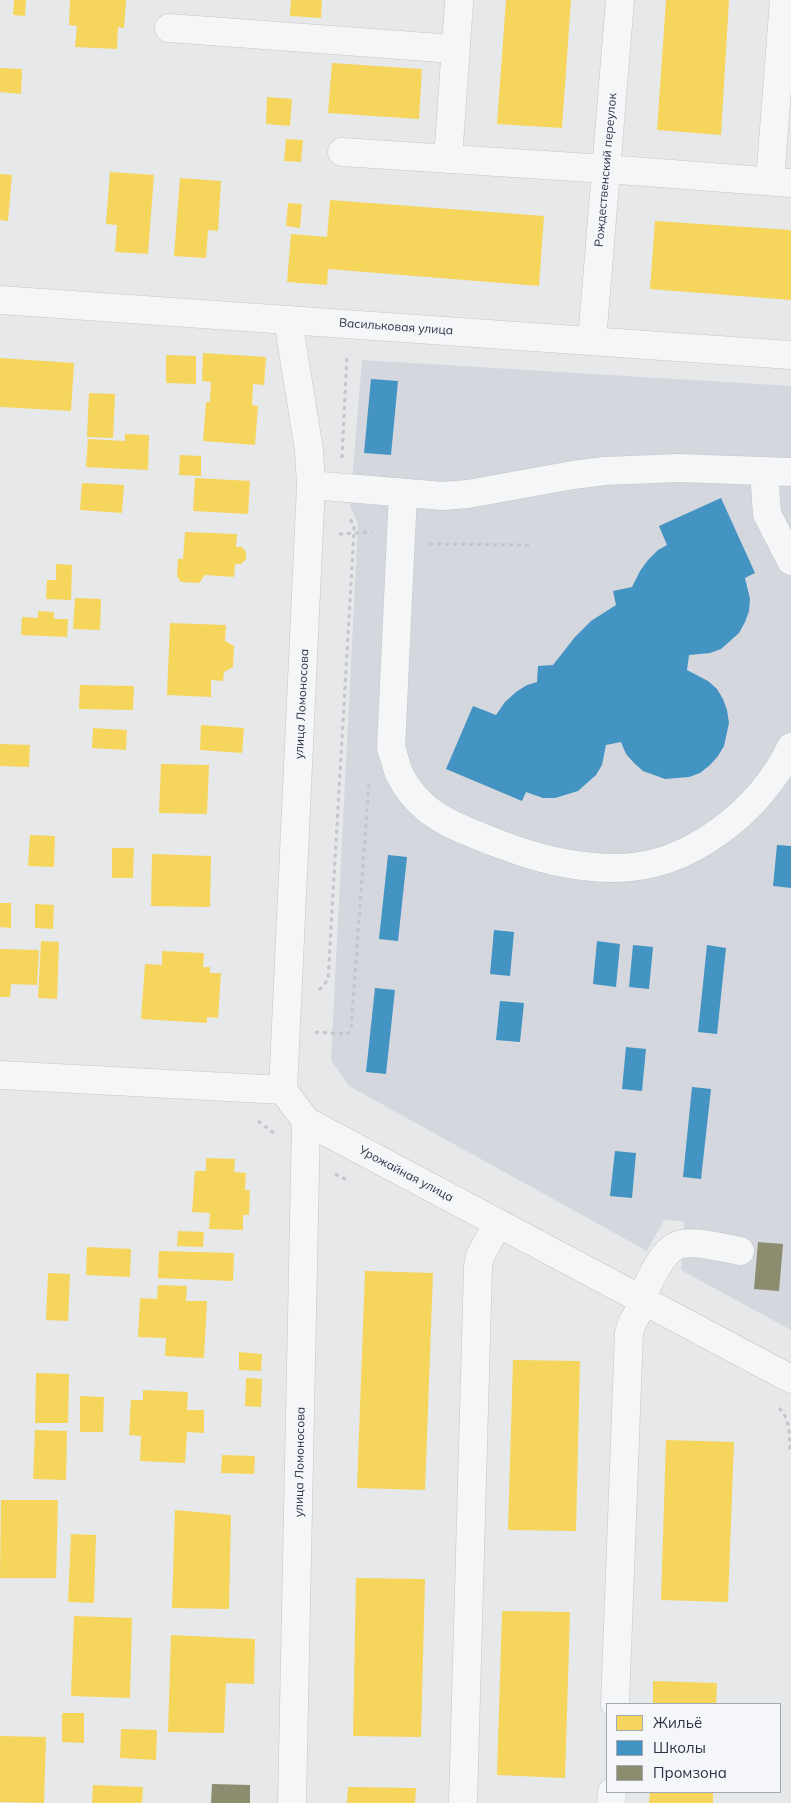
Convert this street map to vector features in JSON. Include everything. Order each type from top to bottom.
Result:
[{"type":"street","name":"Рождественский переулок","points":[[592,341],[620,0]]},
{"type":"street","points":[[342,152],[781,182],[784,0]]},
{"type":"street","points":[[448,159],[454,49],[459,3]]},
{"type":"street","points":[[168,28],[454,49]]},
{"type":"street","name":"Васильковая улица","points":[[0,300],[791,355]]},
{"type":"street","name":"улица Ломоносова","points":[[283,1090],[311,485],[308,450],[288,320]]},
{"type":"street","points":[[311,485],[443,496],[468,494],[573,474],[605,471],[678,468],[791,472]]},
{"type":"street","points":[[764,471],[768,514],[791,561]]},
{"type":"street","points":[[403,492],[391,748],[399,773],[413,796],[430,812],[451,825],[515,850],[554,862],[585,867],[617,868],[645,865],[673,857],[703,842],[737,819],[782,766],[791,747]]},
{"type":"street","points":[[0,1074],[283,1090]]},
{"type":"street","name":"Урожайная улица","points":[[283,1090],[306,1121],[791,1380]]},
{"type":"street","name":"улица Ломоносова","points":[[292,1803],[306,1121]]},
{"type":"street","points":[[462,1803],[478,1268],[480,1256],[498,1223]]},
{"type":"street","points":[[615,1703],[629,1333],[664,1256],[676,1246],[691,1244],[740,1251]]},
{"type":"path","points":[[316,994],[328,980],[354,532],[354,525],[340,502],[347,352]]},
{"type":"path","points":[[354,532],[386,533],[420,544],[529,545]]},
{"type":"path","points":[[332,1032],[347,1034],[351,1030],[369,782]]},
{"type":"path","points":[[314,1039],[315,1032]]},
{"type":"path","points":[[255,1119],[269,1128],[278,1137]]},
{"type":"shaded area","points":[[362,360],[791,386],[791,1330],[681,1270],[684,1221],[664,1220],[647,1251],[349,1086],[331,1060],[358,524],[350,506]]},
{"type":"building: Жильё","points":[[14,0],[26,0],[25,16],[13,15]]},
{"type":"building: Жильё","points":[[70,0],[126,0],[124,28],[118,27],[117,49],[75,47],[77,26],[69,25]]},
{"type":"building: Жильё","points":[[291,0],[322,0],[321,18],[290,16]]},
{"type":"building: Жильё","points":[[506,0],[571,0],[562,128],[497,124]]},
{"type":"building: Жильё","points":[[666,0],[729,0],[721,135],[657,130]]},
{"type":"building: Жильё","points":[[332,63],[422,69],[419,119],[328,113]]},
{"type":"building: Жильё","points":[[0,68],[22,69],[21,94],[0,92]]},
{"type":"building: Жильё","points":[[267,97],[292,99],[290,126],[266,124]]},
{"type":"building: Жильё","points":[[286,139],[303,140],[301,162],[284,161]]},
{"type":"building: Жильё","points":[[110,172],[154,175],[148,254],[115,252],[117,225],[106,224]]},
{"type":"building: Жильё","points":[[0,174],[12,175],[8,221],[0,220]]},
{"type":"building: Жильё","points":[[180,178],[221,181],[218,231],[208,230],[206,258],[174,256]]},
{"type":"building: Жильё","points":[[330,200],[544,216],[539,286],[328,269],[327,285],[287,282],[291,234],[327,237]]},
{"type":"building: Жильё","points":[[288,203],[302,204],[300,228],[286,226]]},
{"type":"building: Жильё","points":[[655,221],[791,230],[791,300],[650,289]]},
{"type":"building: Жильё","points":[[203,353],[266,357],[264,385],[253,384],[252,405],[258,406],[255,445],[203,441],[206,402],[210,402],[211,382],[202,381]]},
{"type":"building: Жильё","points":[[166,355],[196,356],[196,384],[166,383]]},
{"type":"building: Жильё","points":[[0,358],[74,363],[71,411],[0,407]]},
{"type":"building: Жильё","points":[[89,393],[115,394],[113,438],[87,437]]},
{"type":"building: Жильё","points":[[125,434],[149,435],[148,470],[86,467],[88,439],[125,441]]},
{"type":"building: Жильё","points":[[180,455],[201,456],[201,476],[179,475]]},
{"type":"building: Жильё","points":[[195,478],[250,481],[248,514],[193,511]]},
{"type":"building: Жильё","points":[[82,483],[124,485],[122,513],[80,510]]},
{"type":"building: Жильё","points":[[185,532],[237,534],[236,547],[242,547],[246,552],[246,559],[241,564],[235,564],[234,577],[205,575],[199,583],[181,582],[177,576],[178,559],[183,559]]},
{"type":"building: Жильё","points":[[56,564],[72,565],[71,600],[46,599],[47,580],[56,580]]},
{"type":"building: Жильё","points":[[75,598],[101,599],[100,630],[73,629]]},
{"type":"building: Жильё","points":[[38,611],[54,612],[54,619],[68,619],[67,637],[21,635],[22,617],[38,618]]},
{"type":"building: Жильё","points":[[170,623],[226,625],[225,641],[234,646],[233,667],[224,672],[223,681],[211,680],[211,697],[167,695]]},
{"type":"building: Жильё","points":[[80,685],[134,686],[133,710],[79,709]]},
{"type":"building: Жильё","points":[[201,725],[244,728],[242,753],[200,750]]},
{"type":"building: Жильё","points":[[93,728],[127,730],[126,750],[92,748]]},
{"type":"building: Жильё","points":[[0,744],[30,745],[29,767],[0,766]]},
{"type":"building: Жильё","points":[[161,764],[209,765],[207,814],[159,813]]},
{"type":"building: Жильё","points":[[30,835],[55,836],[54,867],[28,866]]},
{"type":"building: Жильё","points":[[112,848],[134,848],[133,878],[112,878]]},
{"type":"building: Жильё","points":[[152,854],[211,856],[210,907],[151,906]]},
{"type":"building: Жильё","points":[[0,903],[11,903],[11,928],[0,927]]},
{"type":"building: Жильё","points":[[35,904],[54,905],[53,929],[35,928]]},
{"type":"building: Жильё","points":[[41,941],[59,942],[57,999],[38,998]]},
{"type":"building: Жильё","points":[[0,949],[39,950],[37,985],[11,984],[10,997],[0,997]]},
{"type":"building: Жильё","points":[[162,951],[204,953],[203,967],[210,967],[210,973],[221,973],[218,1018],[207,1017],[207,1023],[141,1019],[145,964],[162,965]]},
{"type":"building: Жильё","points":[[206,1158],[235,1159],[234,1172],[246,1173],[245,1190],[250,1190],[249,1215],[243,1215],[243,1230],[209,1229],[210,1213],[192,1212],[195,1171],[206,1171]]},
{"type":"building: Жильё","points":[[178,1231],[204,1232],[203,1247],[177,1246]]},
{"type":"building: Жильё","points":[[87,1247],[131,1249],[130,1277],[86,1275]]},
{"type":"building: Жильё","points":[[159,1251],[234,1253],[233,1281],[158,1278]]},
{"type":"building: Жильё","points":[[365,1271],[433,1273],[425,1490],[357,1488]]},
{"type":"building: Жильё","points":[[48,1273],[70,1274],[68,1321],[46,1320]]},
{"type":"building: Жильё","points":[[158,1285],[187,1286],[186,1301],[207,1301],[204,1358],[165,1356],[166,1338],[138,1337],[140,1298],[157,1299]]},
{"type":"building: Жильё","points":[[239,1352],[262,1354],[261,1371],[239,1370]]},
{"type":"building: Жильё","points":[[513,1360],[580,1361],[576,1531],[508,1530]]},
{"type":"building: Жильё","points":[[36,1373],[69,1374],[68,1423],[35,1423]]},
{"type":"building: Жильё","points":[[246,1378],[262,1379],[261,1407],[245,1406]]},
{"type":"building: Жильё","points":[[143,1390],[188,1392],[187,1410],[204,1410],[204,1433],[187,1432],[185,1463],[140,1461],[141,1436],[129,1435],[131,1400],[143,1400]]},
{"type":"building: Жильё","points":[[80,1396],[104,1397],[103,1432],[80,1432]]},
{"type":"building: Жильё","points":[[35,1430],[67,1431],[66,1480],[33,1479]]},
{"type":"building: Жильё","points":[[666,1440],[734,1442],[728,1602],[661,1600]]},
{"type":"building: Жильё","points":[[222,1455],[255,1456],[254,1474],[221,1473]]},
{"type":"building: Жильё","points":[[1,1500],[58,1500],[56,1578],[0,1578]]},
{"type":"building: Жильё","points":[[175,1510],[231,1515],[229,1609],[172,1608]]},
{"type":"building: Жильё","points":[[71,1534],[96,1535],[94,1603],[68,1602]]},
{"type":"building: Жильё","points":[[356,1578],[425,1579],[421,1737],[353,1736]]},
{"type":"building: Жильё","points":[[502,1611],[570,1612],[565,1778],[497,1775]]},
{"type":"building: Жильё","points":[[74,1616],[132,1618],[130,1698],[71,1696]]},
{"type":"building: Жильё","points":[[171,1635],[255,1639],[254,1684],[226,1683],[224,1733],[168,1732]]},
{"type":"building: Жильё","points":[[653,1681],[717,1683],[716,1703],[653,1703]]},
{"type":"building: Жильё","points":[[62,1713],[84,1713],[84,1743],[62,1742]]},
{"type":"building: Жильё","points":[[121,1729],[157,1730],[156,1760],[120,1758]]},
{"type":"building: Жильё","points":[[0,1736],[46,1737],[44,1803],[0,1802]]},
{"type":"building: Жильё","points":[[93,1785],[143,1787],[142,1803],[92,1803]]},
{"type":"building: Жильё","points":[[348,1787],[416,1788],[415,1803],[347,1803]]},
{"type":"building: Жильё","points":[[650,1793],[713,1793],[713,1803],[649,1803]]},
{"type":"building: Школы","points":[[371,379],[398,381],[391,455],[364,453]]},
{"type":"building: Школы","points":[[721,498],[755,573],[745,578],[750,599],[749,611],[739,633],[721,649],[710,653],[689,655],[687,670],[708,681],[717,689],[727,710],[729,723],[724,746],[710,765],[700,773],[689,777],[665,779],[643,771],[626,754],[621,742],[606,745],[602,765],[596,775],[578,791],[555,798],[543,798],[526,792],[522,801],[446,769],[473,706],[496,715],[505,702],[516,692],[527,685],[537,682],[538,666],[553,665],[575,637],[591,621],[616,605],[613,591],[632,587],[648,560],[658,550],[667,545],[659,526]]},
{"type":"building: Школы","points":[[777,845],[791,846],[791,888],[773,886]]},
{"type":"building: Школы","points":[[388,855],[407,857],[398,941],[379,939]]},
{"type":"building: Школы","points":[[494,930],[514,932],[510,976],[490,974]]},
{"type":"building: Школы","points":[[597,941],[620,944],[616,987],[593,984]]},
{"type":"building: Школы","points":[[633,945],[653,947],[649,989],[629,987]]},
{"type":"building: Школы","points":[[707,945],[726,948],[717,1034],[698,1032]]},
{"type":"building: Школы","points":[[375,988],[395,990],[386,1074],[366,1072]]},
{"type":"building: Школы","points":[[500,1001],[524,1003],[520,1042],[496,1040]]},
{"type":"building: Школы","points":[[626,1047],[646,1049],[642,1091],[622,1089]]},
{"type":"building: Школы","points":[[692,1087],[711,1089],[701,1179],[683,1177]]},
{"type":"building: Школы","points":[[615,1151],[636,1153],[632,1198],[610,1196]]},
{"type":"building: Промзона","points":[[758,1242],[783,1244],[779,1291],[754,1289]]},
{"type":"building: Промзона","points":[[212,1784],[250,1785],[250,1803],[211,1803]]}]
